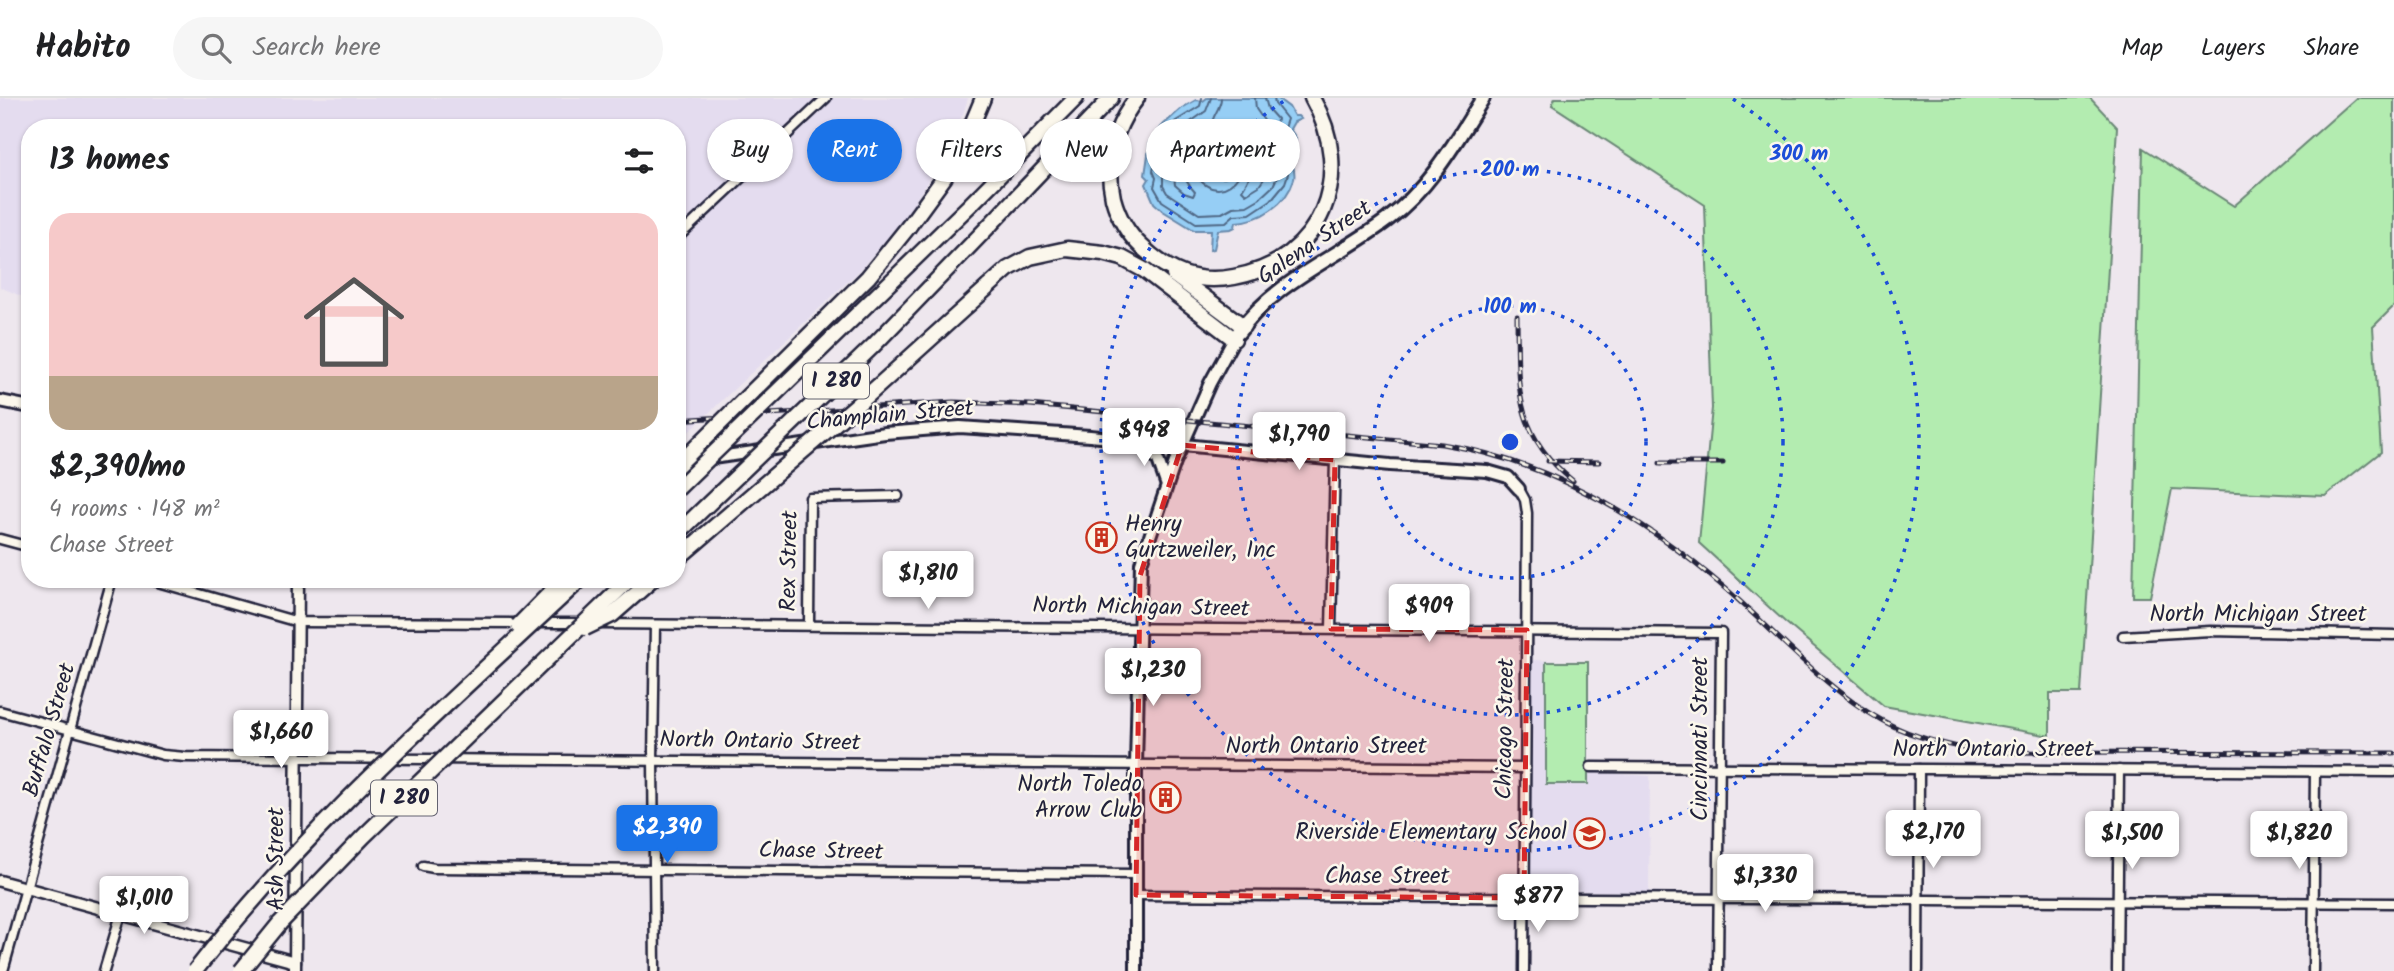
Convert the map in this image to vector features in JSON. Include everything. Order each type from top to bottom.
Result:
[{"type":"highway","points":[[686,456],[868,277],[944,178],[968,134],[983,98]]},
{"type":"highway","name":"I 280","points":[[686,480],[971,204],[1076,98]]},
{"type":"highway","name":"I 280","points":[[686,525],[873,346],[1111,98]]},
{"type":"highway","points":[[1137,98],[1117,128],[1110,161],[1112,191],[1125,225],[1135,240],[1161,265],[1243,326]]},
{"type":"highway","points":[[1161,265],[1187,275],[1224,279],[1270,266],[1289,256],[1302,242],[1322,214],[1332,175],[1330,141],[1312,98]]},
{"type":"highway","points":[[686,551],[866,397],[1008,269],[1030,257],[1067,249],[1122,258],[1144,270],[1234,339]]},
{"type":"highway","points":[[347,799],[555,588]]},
{"type":"highway","name":"I 280","points":[[195,971],[250,902],[347,799],[571,588]]},
{"type":"highway","name":"I 280","points":[[241,971],[280,923],[364,836],[621,588]]},
{"type":"highway","points":[[574,633],[612,615],[643,588]]},
{"type":"main road","name":"Galena Street","points":[[1136,971],[1138,627],[1142,563],[1166,484],[1210,383],[1243,326],[1262,305],[1285,286],[1376,228],[1405,206],[1438,169],[1479,101]]},
{"type":"main road","points":[[0,401],[21,405]]},
{"type":"main road","name":"Champlain Street","points":[[686,463],[814,442],[960,427],[1487,471],[1508,477],[1519,489]]},
{"type":"main road","points":[[1141,441],[1158,460],[1166,484]]},
{"type":"street","points":[[686,230],[826,98]]},
{"type":"street","points":[[1331,629],[1335,460]]},
{"type":"street","name":"Chicago Street","points":[[1519,489],[1525,500],[1527,513],[1524,971]]},
{"type":"street","name":"Rex Street","points":[[809,624],[810,498],[898,496]]},
{"type":"street","points":[[0,539],[21,545]]},
{"type":"street","name":"Buffalo Street","points":[[3,971],[110,588]]},
{"type":"street","name":"North Michigan Street","points":[[179,588],[298,622],[1721,633]]},
{"type":"street","name":"Ash Street","points":[[295,966],[298,588]]},
{"type":"street","points":[[655,625],[655,971]]},
{"type":"street","name":"North Michigan Street","points":[[2123,636],[2210,631],[2394,635]]},
{"type":"street","name":"Cincinnati Street","points":[[1718,971],[1721,633]]},
{"type":"street","name":"North Ontario Street","points":[[0,711],[163,755],[1525,768]]},
{"type":"street","name":"North Ontario Street","points":[[1591,767],[2394,772]]},
{"type":"street","points":[[1918,971],[1919,769]]},
{"type":"street","points":[[2117,971],[2119,770]]},
{"type":"street","points":[[2313,971],[2315,772]]},
{"type":"street","name":"Chase Street","points":[[423,866],[1136,874]]},
{"type":"street","points":[[0,881],[295,966]]},
{"type":"street","name":"Chase Street","points":[[1136,895],[2394,903]]},
{"type":"street","points":[[104,971],[121,914]]},
{"type":"highlighted area","points":[[1182,445],[1335,460],[1331,629],[1527,630],[1524,898],[1136,895],[1140,576]]},
{"type":"shaded area","points":[[0,98],[968,98],[960,119],[916,119],[916,182],[927,182],[906,216],[860,270],[686,434],[686,119],[21,119],[21,296],[0,287]]},
{"type":"shaded area","name":"Riverside Elementary School","points":[[1532,660],[1588,662],[1588,772],[1650,776],[1649,892],[1530,890]]},
{"type":"green space","points":[[1555,98],[2090,98],[2117,127],[2081,693],[2050,693],[2050,736],[1884,706],[1784,621],[1699,543],[1712,408],[1705,205],[1552,105]]},
{"type":"green space","points":[[2356,98],[2394,98],[2394,306],[2373,327],[2381,452],[2325,496],[2172,489],[2150,597],[2133,597],[2143,148],[2234,206]]},
{"type":"green space","points":[[1546,662],[1588,662],[1588,784],[1546,784]]},
{"type":"water","points":[[1207,98],[1277,98],[1289,107],[1294,116],[1301,119],[1170,119],[1196,100],[1203,101]]},
{"type":"water","points":[[1292,182],[1285,196],[1271,210],[1263,215],[1236,222],[1231,229],[1218,230],[1214,249],[1210,250],[1211,230],[1194,230],[1163,211],[1154,203],[1146,184]]},
{"type":"railway","points":[[1517,316],[1519,386],[1529,426],[1553,463],[1573,481]]},
{"type":"railway","points":[[686,419],[953,402],[1030,405],[1442,444],[1482,452],[1520,464],[1558,479],[1629,517],[1695,563],[1846,697],[1889,724],[1923,738],[1981,752],[2394,753]]},
{"type":"railway","points":[[1548,461],[1599,462]]},
{"type":"railway","points":[[1660,463],[1723,463]]},
{"type":"place","name":"Henry Gurtzweiler, Inc","points":[[1102,538]]},
{"type":"place","name":"North Toledo Arrow Club","points":[[1165,798]]},
{"type":"place","name":"Riverside Elementary School","points":[[1590,833]]}]
